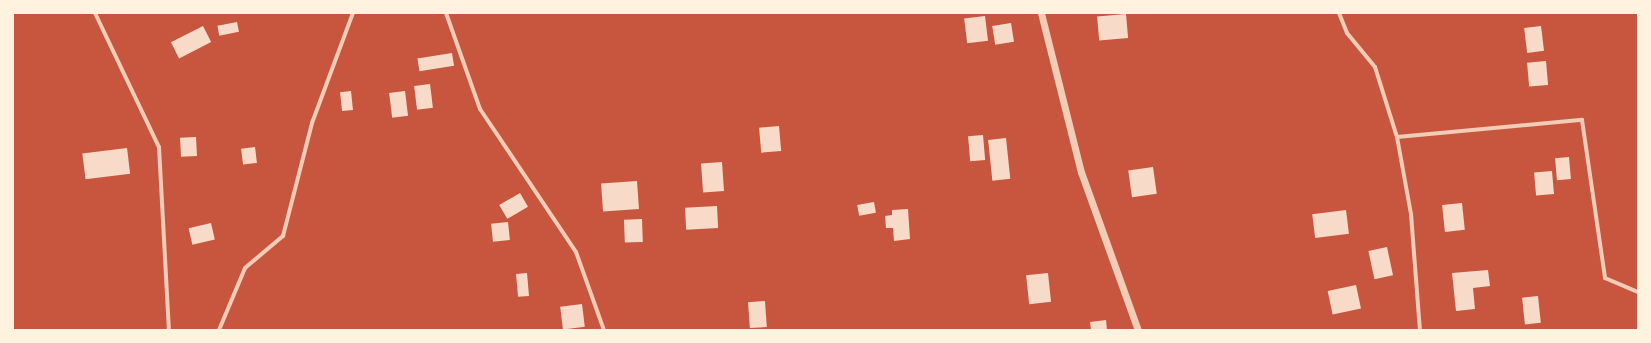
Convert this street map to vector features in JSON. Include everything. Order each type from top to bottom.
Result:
[{"type":"street","points":[[95,13],[159,147],[169,330]]},
{"type":"street","points":[[219,330],[245,268],[283,236],[312,123],[353,13]]},
{"type":"street","points":[[446,13],[480,109],[576,252],[604,330]]},
{"type":"street","points":[[1041,13],[1081,172],[1138,330]]},
{"type":"street","points":[[1339,13],[1347,33],[1375,67],[1397,138],[1410,214],[1420,330]]},
{"type":"street","points":[[1397,138],[1582,120],[1605,278],[1638,292]]},
{"type":"building","points":[[1126,14],[1128,38],[1099,40],[1097,17]]},
{"type":"building","points":[[985,16],[988,41],[967,43],[964,19]]},
{"type":"building","points":[[237,22],[239,32],[219,36],[217,26]]},
{"type":"building","points":[[1011,23],[1014,42],[995,45],[992,26]]},
{"type":"building","points":[[203,26],[211,42],[179,58],[171,42]]},
{"type":"building","points":[[1541,26],[1544,51],[1527,53],[1524,28]]},
{"type":"building","points":[[452,53],[454,66],[419,71],[417,58]]},
{"type":"building","points":[[1546,61],[1548,85],[1529,87],[1527,63]]},
{"type":"building","points":[[430,84],[433,108],[417,110],[414,86]]},
{"type":"building","points":[[351,91],[353,110],[342,111],[340,92]]},
{"type":"building","points":[[405,91],[408,116],[392,118],[389,93]]},
{"type":"building","points":[[779,126],[781,151],[761,153],[759,128]]},
{"type":"building","points":[[983,135],[985,160],[970,161],[968,136]]},
{"type":"building","points":[[196,137],[197,156],[181,157],[180,138]]},
{"type":"building","points":[[1006,138],[1010,179],[992,181],[988,140]]},
{"type":"building","points":[[255,147],[257,163],[243,165],[241,149]]},
{"type":"building","points":[[127,148],[130,174],[86,179],[82,153]]},
{"type":"building","points":[[1569,157],[1571,179],[1557,180],[1555,158]]},
{"type":"building","points":[[722,162],[724,191],[703,192],[701,163]]},
{"type":"building","points":[[1153,167],[1157,194],[1132,197],[1128,170]]},
{"type":"building","points":[[1552,171],[1554,194],[1536,195],[1534,173]]},
{"type":"building","points":[[637,181],[639,209],[603,211],[601,184]]},
{"type":"building","points":[[520,193],[528,207],[507,219],[499,205]]},
{"type":"building","points":[[874,202],[876,213],[859,216],[857,205]]},
{"type":"building","points":[[1462,203],[1465,230],[1445,232],[1442,205]]},
{"type":"building","points":[[717,206],[718,228],[686,230],[685,208]]},
{"type":"building","points":[[908,209],[910,239],[894,241],[893,228],[886,228],[885,216],[892,215],[892,210]]},
{"type":"building","points":[[1346,210],[1349,234],[1315,238],[1312,214]]},
{"type":"building","points":[[642,219],[643,242],[625,243],[624,220]]},
{"type":"building","points":[[508,222],[510,240],[493,242],[491,224]]},
{"type":"building","points":[[211,223],[215,240],[192,245],[189,228]]},
{"type":"building","points":[[1387,247],[1393,275],[1374,279],[1368,251]]},
{"type":"building","points":[[1488,270],[1490,286],[1473,288],[1475,309],[1456,311],[1452,273]]},
{"type":"building","points":[[527,273],[529,296],[518,297],[516,274]]},
{"type":"building","points":[[1048,273],[1051,302],[1029,304],[1026,275]]},
{"type":"building","points":[[1356,285],[1361,308],[1333,315],[1328,291]]},
{"type":"building","points":[[1538,296],[1541,323],[1525,325],[1522,298]]},
{"type":"building","points":[[765,301],[767,327],[750,328],[748,302]]},
{"type":"building","points":[[582,304],[585,327],[563,330],[560,307]]},
{"type":"building","points":[[1106,320],[1107,330],[1091,330],[1090,322]]}]
